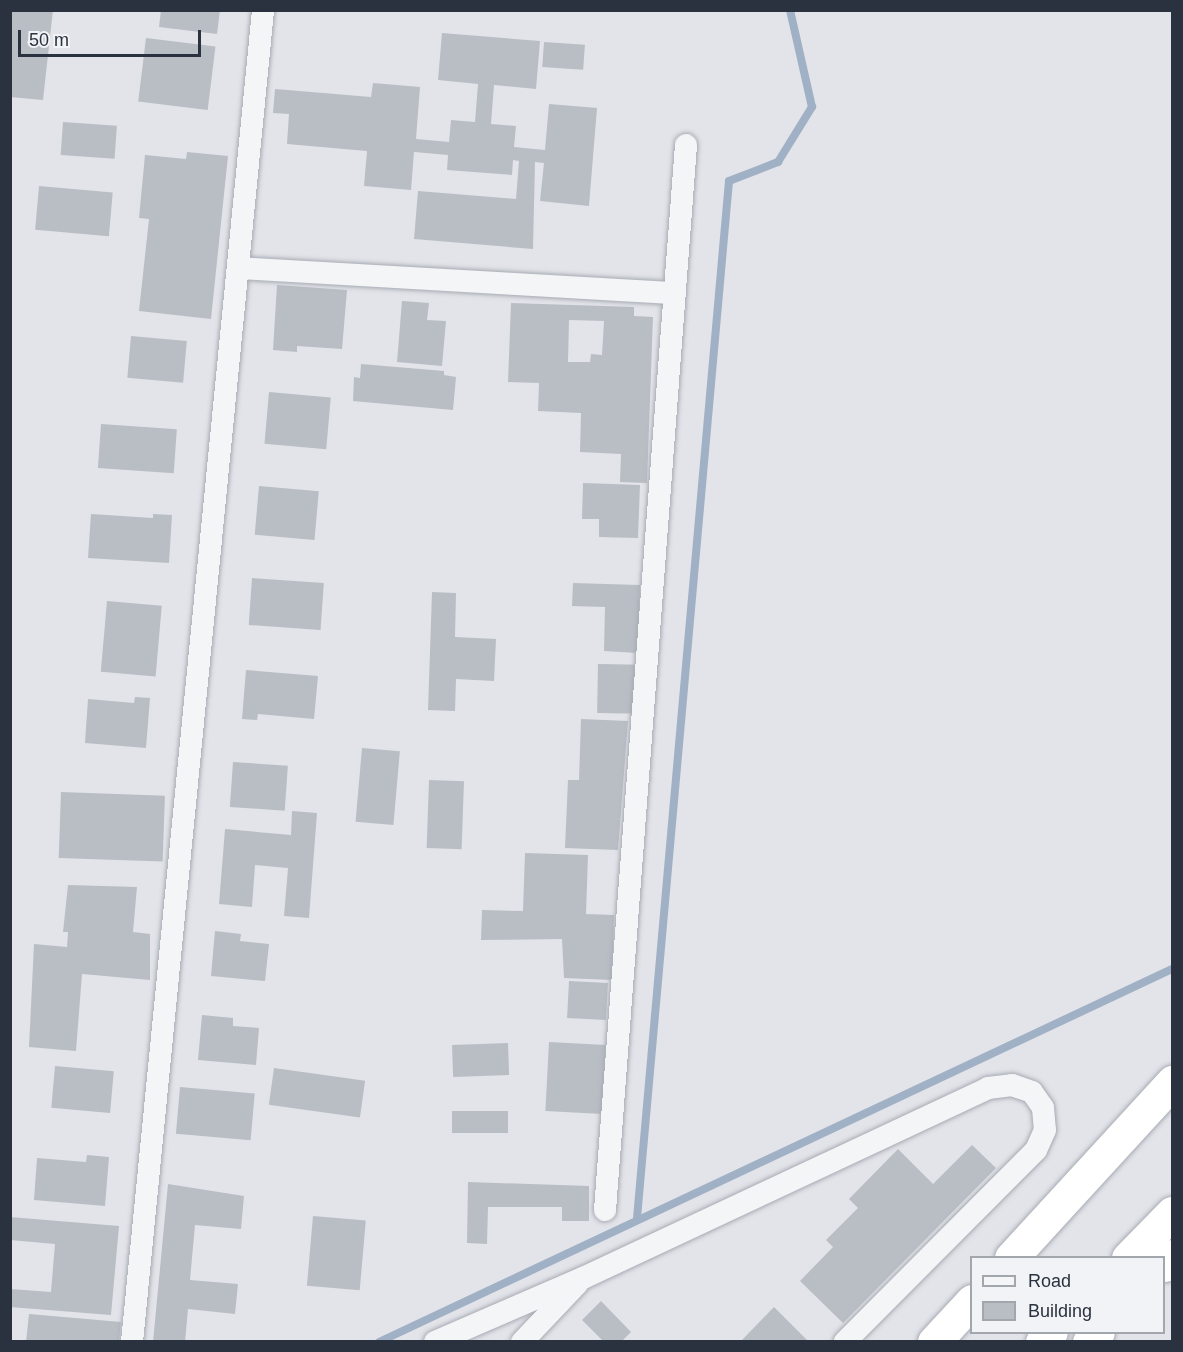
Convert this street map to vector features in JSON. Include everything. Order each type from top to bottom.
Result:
[{"type":"highway","points":[[1012,1256],[1173,1082]]},
{"type":"highway","points":[[1129,1256],[1173,1213]]},
{"type":"highway","points":[[934,1341],[970,1303]]},
{"type":"street","points":[[132,1341],[263,10]]},
{"type":"street","points":[[604,1210],[686,145]]},
{"type":"street","points":[[238,268],[673,293]]},
{"type":"street","points":[[435,1341],[583,1278],[988,1088],[1012,1085],[1032,1092],[1043,1108],[1045,1130],[1036,1150],[845,1341]]},
{"type":"street","points":[[522,1341],[583,1278]]},
{"type":"building","points":[[10,10],[53,10],[43,100],[10,97]]},
{"type":"building","points":[[161,10],[220,10],[217,34],[159,27]]},
{"type":"building","points":[[442,33],[540,41],[536,89],[494,85],[491,124],[516,126],[514,147],[545,150],[549,104],[597,108],[589,206],[540,201],[544,163],[535,162],[533,249],[414,239],[418,191],[516,199],[519,161],[513,160],[512,175],[447,170],[448,155],[414,152],[411,190],[364,186],[367,151],[287,144],[289,114],[273,113],[275,89],[371,97],[373,83],[420,87],[416,139],[449,142],[451,120],[475,122],[478,84],[438,80]]},
{"type":"building","points":[[146,38],[215,47],[208,110],[138,102]]},
{"type":"building","points":[[544,42],[585,45],[583,70],[542,67]]},
{"type":"building","points":[[63,122],[117,126],[115,159],[61,155]]},
{"type":"building","points":[[187,152],[228,156],[211,319],[139,311],[149,219],[139,218],[145,155],[186,159]]},
{"type":"building","points":[[39,186],[113,192],[109,236],[35,230]]},
{"type":"building","points":[[277,285],[347,290],[342,349],[297,346],[297,352],[273,350]]},
{"type":"building","points":[[402,301],[429,303],[427,320],[446,321],[442,366],[397,362]]},
{"type":"building","points":[[511,303],[634,307],[634,316],[653,317],[647,483],[620,482],[621,454],[580,452],[581,413],[538,411],[539,383],[508,382]],"holes":[[[569,320],[604,321],[602,355],[591,354],[590,362],[568,362]]]},
{"type":"building","points":[[131,336],[187,341],[183,383],[127,378]]},
{"type":"building","points":[[361,364],[444,371],[444,375],[456,377],[453,410],[353,401],[354,377],[360,378]]},
{"type":"building","points":[[269,392],[331,397],[326,449],[264,444]]},
{"type":"building","points":[[101,424],[177,429],[174,473],[98,468]]},
{"type":"building","points":[[583,483],[640,485],[638,538],[599,537],[599,519],[582,519]]},
{"type":"building","points":[[259,486],[319,491],[315,540],[255,535]]},
{"type":"building","points":[[91,514],[153,518],[153,514],[172,515],[169,563],[88,558]]},
{"type":"building","points":[[252,578],[324,583],[321,630],[249,625]]},
{"type":"building","points":[[573,583],[640,585],[638,653],[604,651],[605,607],[572,606]]},
{"type":"building","points":[[432,592],[456,593],[455,637],[496,639],[494,681],[456,679],[455,711],[428,710]]},
{"type":"building","points":[[107,601],[162,606],[156,677],[101,672]]},
{"type":"building","points":[[598,664],[641,665],[640,714],[597,713]]},
{"type":"building","points":[[246,670],[318,676],[314,719],[258,714],[257,720],[242,719]]},
{"type":"building","points":[[135,697],[150,698],[146,748],[85,743],[88,699],[134,703]]},
{"type":"building","points":[[581,719],[628,721],[618,850],[565,848],[568,780],[579,780]]},
{"type":"building","points":[[362,748],[400,751],[393,825],[356,822]]},
{"type":"building","points":[[233,762],[288,766],[285,811],[230,807]]},
{"type":"building","points":[[429,780],[464,781],[462,849],[427,848]]},
{"type":"building","points":[[61,792],[165,796],[163,862],[59,858]]},
{"type":"building","points":[[292,811],[317,813],[309,918],[284,916],[288,868],[255,865],[252,907],[219,904],[225,829],[291,835]]},
{"type":"building","points":[[525,853],[588,855],[586,914],[614,915],[612,980],[564,978],[562,939],[481,940],[482,910],[523,911]]},
{"type":"building","points":[[68,885],[137,887],[133,932],[150,934],[150,980],[82,974],[76,1051],[29,1047],[34,944],[67,947],[68,932],[63,932]]},
{"type":"building","points":[[215,931],[241,934],[240,941],[269,944],[265,981],[211,976]]},
{"type":"building","points":[[569,981],[608,983],[606,1020],[567,1018]]},
{"type":"building","points":[[202,1015],[233,1018],[233,1026],[259,1028],[256,1065],[198,1060]]},
{"type":"building","points":[[549,1042],[606,1045],[602,1114],[545,1111]]},
{"type":"building","points":[[508,1043],[509,1075],[453,1077],[452,1045]]},
{"type":"building","points":[[55,1066],[114,1071],[110,1113],[51,1108]]},
{"type":"building","points":[[274,1068],[365,1081],[360,1117],[269,1105]]},
{"type":"building","points":[[180,1087],[255,1094],[251,1140],[176,1134]]},
{"type":"building","points":[[452,1111],[508,1111],[508,1133],[452,1133]]},
{"type":"building","points":[[972,1145],[996,1168],[843,1323],[800,1281],[833,1247],[826,1240],[858,1208],[849,1199],[898,1149],[933,1184]]},
{"type":"building","points":[[87,1155],[109,1157],[105,1206],[34,1200],[37,1158],[86,1162]]},
{"type":"building","points":[[468,1182],[589,1186],[589,1221],[562,1221],[562,1207],[488,1207],[487,1244],[467,1243]]},
{"type":"building","points":[[168,1184],[244,1196],[241,1229],[195,1225],[190,1280],[238,1284],[235,1314],[188,1309],[185,1342],[153,1342]]},
{"type":"building","points":[[313,1216],[366,1221],[360,1290],[307,1286]]},
{"type":"building","points":[[10,1217],[119,1226],[111,1315],[10,1307],[10,1289],[51,1292],[55,1244],[10,1240]]},
{"type":"building","points":[[601,1301],[631,1332],[621,1342],[604,1342],[582,1320]]},
{"type":"building","points":[[774,1307],[809,1342],[740,1342]]},
{"type":"building","points":[[29,1314],[121,1322],[119,1342],[26,1342]]},
{"type":"waterway","points":[[637,1218],[729,181],[778,162],[812,107],[790,10]]},
{"type":"waterway","points":[[379,1342],[1172,969]]}]
